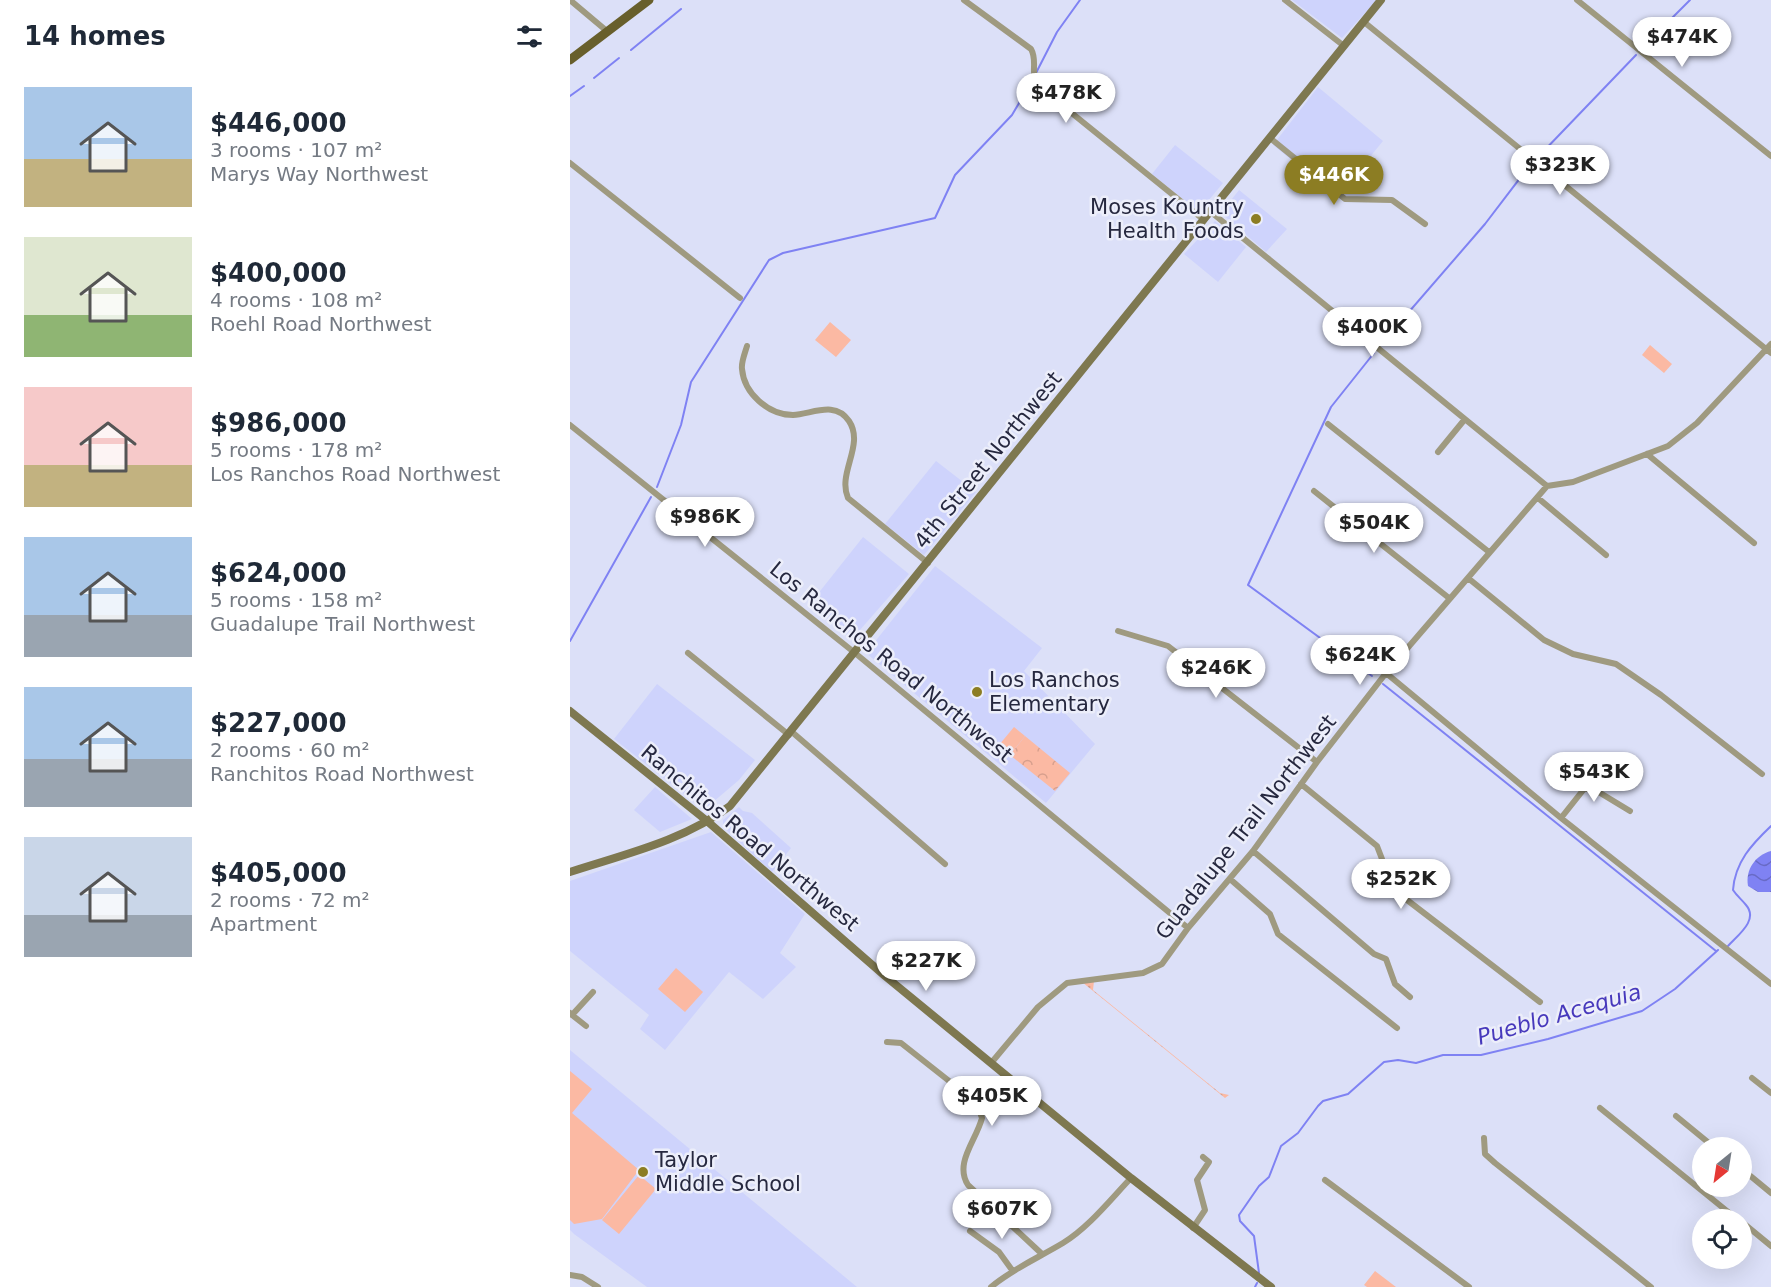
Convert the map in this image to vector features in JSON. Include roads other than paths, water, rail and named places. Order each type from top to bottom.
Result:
[{"type":"main road","points":[[570,60],[649,0]]},
{"type":"main road","name":"4th Street Northwest","points":[[570,872],[663,842],[707,821],[730,806],[1381,0]]},
{"type":"main road","name":"Ranchitos Road Northwest","points":[[570,711],[707,821],[876,969],[1131,1178],[1271,1287]]},
{"type":"street","points":[[570,0],[608,32]]},
{"type":"street","points":[[964,0],[1031,49],[1035,55],[1032,74],[1037,85],[1204,220]]},
{"type":"street","points":[[1285,0],[1344,46]]},
{"type":"street","points":[[1577,0],[1771,156]]},
{"type":"street","points":[[1211,212],[1547,486],[1573,482],[1668,446],[1697,423],[1770,349],[1364,22]]},
{"type":"street","points":[[1270,138],[1345,199],[1392,200],[1425,224]]},
{"type":"street","points":[[570,163],[740,298]]},
{"type":"street","points":[[747,346],[741,367],[754,397],[766,406],[778,412],[794,415],[820,409],[833,410],[843,414],[849,421],[855,438],[845,484],[848,498],[928,563]]},
{"type":"street","points":[[1438,452],[1465,418]]},
{"type":"street","points":[[1328,424],[1489,552]]},
{"type":"street","name":"Los Ranchos Road Northwest","points":[[570,425],[855,653],[1188,928]]},
{"type":"street","points":[[1647,454],[1754,543]]},
{"type":"street","name":"Guadalupe Trail Northwest","points":[[992,1062],[1038,1007],[1067,983],[1143,973],[1162,964],[1188,928],[1253,851],[1317,762],[1386,673],[1547,486]]},
{"type":"street","points":[[1314,491],[1449,598]]},
{"type":"street","points":[[1538,498],[1605,555]]},
{"type":"street","points":[[1468,578],[1544,640],[1573,654],[1616,664],[1661,694],[1762,774]]},
{"type":"street","points":[[1119,631],[1168,646],[1317,762]]},
{"type":"street","points":[[688,653],[790,734],[945,864]]},
{"type":"street","points":[[1386,673],[1561,818],[1771,984]]},
{"type":"street","points":[[1301,784],[1377,846],[1382,859],[1381,879],[1540,1002]]},
{"type":"street","points":[[1561,818],[1584,789],[1592,788],[1630,811]]},
{"type":"street","points":[[1253,851],[1374,954],[1386,959],[1395,984],[1410,997]]},
{"type":"street","points":[[1230,879],[1270,914],[1278,934],[1397,1028]]},
{"type":"street","points":[[585,1026],[571,1014],[592,992]]},
{"type":"street","points":[[887,1042],[901,1043],[977,1103],[982,1118],[963,1163],[962,1177],[1042,1254]]},
{"type":"street","points":[[1752,1078],[1771,1093]]},
{"type":"street","points":[[1600,1108],[1725,1209]]},
{"type":"street","points":[[1676,1116],[1702,1137]]},
{"type":"street","points":[[1484,1138],[1485,1154],[1495,1163],[1651,1287]]},
{"type":"street","points":[[1194,1228],[1205,1210],[1197,1180],[1209,1162],[1203,1157]]},
{"type":"street","points":[[1752,1177],[1771,1193]]},
{"type":"street","points":[[991,1287],[1012,1270],[1065,1242],[1102,1209],[1131,1178]]},
{"type":"street","points":[[1325,1180],[1469,1287]]},
{"type":"street","points":[[970,1231],[999,1252],[1012,1270]]},
{"type":"street","points":[[1752,1231],[1771,1246]]},
{"type":"street","points":[[570,1275],[582,1276],[598,1287]]},
{"type":"water","points":[[1771,851],[1771,892],[1758,892],[1748,886],[1748,874],[1756,859]]},
{"type":"waterway","points":[[1036,73],[1057,32],[1080,0]]},
{"type":"waterway","points":[[1647,43],[1690,0]]},
{"type":"waterway","points":[[631,50],[681,9]]},
{"type":"waterway","points":[[1538,157],[1636,55]]},
{"type":"waterway","points":[[594,78],[619,58]]},
{"type":"waterway","points":[[657,487],[681,425],[691,382],[769,260],[783,253],[935,218],[955,175],[1012,115],[1032,81]]},
{"type":"waterway","points":[[570,96],[584,86]]},
{"type":"waterway","points":[[1382,343],[1485,224],[1530,165]]},
{"type":"waterway","points":[[1372,676],[1248,585],[1331,407],[1374,353]]},
{"type":"waterway","points":[[570,641],[651,497]]},
{"type":"waterway","points":[[1383,684],[1716,951]]},
{"type":"waterway","points":[[1728,946],[1746,927],[1750,916],[1746,905],[1733,890],[1737,871],[1751,847],[1771,826]]},
{"type":"waterway","name":"Pueblo Acequia","points":[[1259,1273],[1254,1236],[1240,1221],[1239,1215],[1259,1186],[1269,1177],[1281,1146],[1298,1133],[1323,1101],[1348,1094],[1384,1062],[1398,1060],[1416,1063],[1443,1055],[1481,1055],[1548,1039],[1642,1011],[1675,989],[1718,950]]},
{"type":"waterway","name":"Pueblo Acequia","points":[[1255,1287],[1257,1283]]},
{"type":"place","name":"Moses Kountry Health Foods","points":[[1256,219]]},
{"type":"place","name":"Los Ranchos Elementary","points":[[977,692]]},
{"type":"place","name":"Taylor Middle School","points":[[643,1172]]}]
